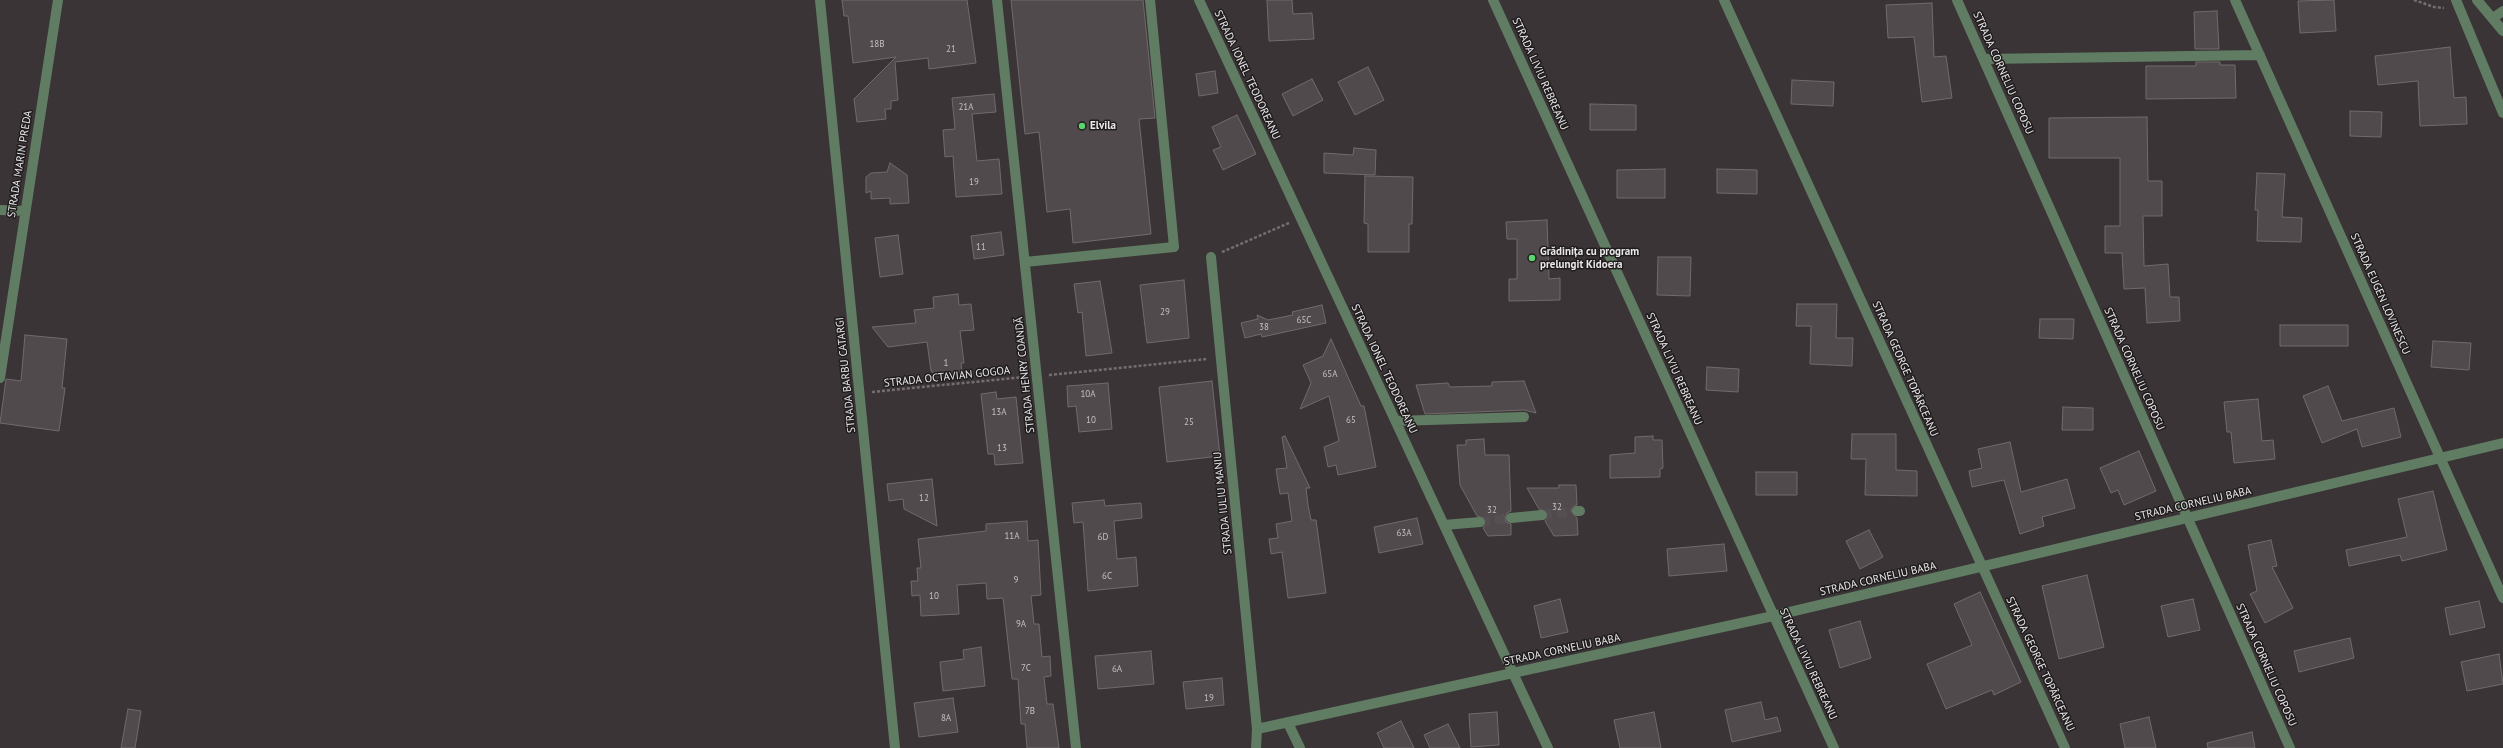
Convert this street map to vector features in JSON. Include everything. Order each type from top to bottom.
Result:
[{"type":"street","name":"STRADA MARIN PREDA","points":[[0,378],[58,0]]},
{"type":"street","name":"STRADA BARBU CATARGI","points":[[820,0],[895,748]]},
{"type":"street","name":"STRADA HENRY COANDĂ","points":[[997,0],[1076,748]]},
{"type":"street","points":[[1025,262],[1174,247],[1150,0]]},
{"type":"street","name":"STRADA IONEL TEODOREANU","points":[[1199,0],[1548,748]]},
{"type":"street","name":"STRADA LIVIU REBREANU","points":[[1494,0],[1834,748]]},
{"type":"street","name":"STRADA GEORGE TOPÂRCEANU","points":[[1724,0],[2065,748]]},
{"type":"street","name":"STRADA CORNELIU COPOSU","points":[[1958,0],[2290,748]]},
{"type":"street","name":"STRADA EUGEN LOVINESCU","points":[[2235,0],[2503,598]]},
{"type":"street","points":[[2477,0],[2503,31]]},
{"type":"street","points":[[2458,4],[2503,113]]},
{"type":"street","points":[[2493,18],[2503,10]]},
{"type":"street","points":[[1984,59],[2260,55]]},
{"type":"street","points":[[0,210],[25,211]]},
{"type":"street","name":"STRADA IULIU MANIU","points":[[1211,257],[1257,729],[1256,748]]},
{"type":"street","points":[[1396,421],[1524,417]]},
{"type":"street","name":"STRADA CORNELIU BABA","points":[[1257,729],[1773,616],[2503,443]]},
{"type":"street","points":[[1511,518],[1542,515]]},
{"type":"street","points":[[1444,525],[1480,522]]},
{"type":"street","points":[[1288,723],[1300,748]]},
{"type":"path","points":[[2414,0],[2434,7],[2458,4]]},
{"type":"path","points":[[1211,257],[1300,218]]},
{"type":"path","name":"STRADA OCTAVIAN GOGOA","points":[[860,394],[1221,358]]},
{"type":"building","points":[[842,0],[967,0],[976,63],[929,69],[928,58],[895,62],[898,100],[891,101],[891,109],[885,109],[886,119],[857,122],[854,99],[896,57],[853,63],[848,16],[844,16]]},
{"type":"building","name":"Elvila","points":[[1011,0],[1143,0],[1155,118],[1139,119],[1151,234],[1073,243],[1070,209],[1047,212],[1039,132],[1025,134]]},
{"type":"building","points":[[1267,0],[1292,0],[1293,14],[1312,13],[1314,39],[1269,41]]},
{"type":"building","points":[[2334,0],[2336,31],[2300,33],[2298,1]]},
{"type":"building","points":[[1932,3],[1934,57],[1946,56],[1952,98],[1922,102],[1914,37],[1888,38],[1886,5]]},
{"type":"building","points":[[2217,11],[2219,49],[2195,49],[2194,12]]},
{"type":"building","points":[[2450,47],[2454,98],[2466,97],[2467,124],[2420,126],[2418,81],[2378,85],[2375,56]]},
{"type":"building","points":[[2196,62],[2220,62],[2220,65],[2235,65],[2236,98],[2146,99],[2146,66],[2196,66]]},
{"type":"building","points":[[1368,67],[1384,100],[1355,115],[1338,82]]},
{"type":"building","points":[[1215,71],[1218,93],[1199,96],[1196,74]]},
{"type":"building","points":[[1312,79],[1323,100],[1293,116],[1282,94]]},
{"type":"building","points":[[1792,80],[1834,82],[1833,106],[1791,104]]},
{"type":"building","points":[[994,94],[996,112],[972,114],[977,161],[999,159],[1002,194],[956,197],[953,156],[945,157],[943,130],[955,129],[952,98]]},
{"type":"building","points":[[1590,104],[1636,105],[1636,130],[1590,130]]},
{"type":"building","points":[[2350,111],[2382,112],[2381,137],[2350,136]]},
{"type":"building","points":[[1237,115],[1256,154],[1223,170],[1213,150],[1221,147],[1212,127]]},
{"type":"building","points":[[2147,117],[2148,181],[2162,181],[2162,216],[2143,216],[2144,266],[2168,264],[2170,297],[2179,297],[2180,321],[2147,323],[2145,288],[2124,289],[2122,253],[2105,253],[2105,226],[2120,226],[2120,158],[2049,158],[2049,118]]},
{"type":"building","points":[[1354,148],[1376,150],[1375,175],[1324,173],[1324,153],[1353,155]]},
{"type":"building","points":[[890,163],[907,175],[909,203],[890,204],[890,198],[871,199],[871,191],[866,193],[866,177],[871,173],[887,172]]},
{"type":"building","points":[[1665,169],[1665,198],[1617,198],[1617,170]]},
{"type":"building","points":[[1717,169],[1757,170],[1757,194],[1717,193]]},
{"type":"building","points":[[2257,173],[2285,174],[2282,217],[2302,218],[2301,242],[2257,241],[2258,210],[2255,210]]},
{"type":"building","points":[[1365,176],[1413,177],[1412,224],[1409,224],[1409,252],[1368,252],[1368,224],[1364,223]]},
{"type":"building","points":[[1547,220],[1549,279],[1560,278],[1560,300],[1509,301],[1509,279],[1517,279],[1517,239],[1507,239],[1506,222]]},
{"type":"building","points":[[1001,232],[1004,255],[974,259],[971,236]]},
{"type":"building","points":[[898,235],[903,274],[880,277],[875,238]]},
{"type":"building","points":[[1658,257],[1691,257],[1690,296],[1657,295]]},
{"type":"building","points":[[1184,280],[1189,338],[1147,343],[1140,285]]},
{"type":"building","points":[[1100,281],[1112,353],[1086,356],[1082,312],[1078,313],[1074,284]]},
{"type":"building","points":[[958,294],[959,305],[971,304],[974,330],[960,331],[964,363],[961,363],[962,372],[936,375],[931,371],[927,342],[888,347],[872,327],[916,323],[914,310],[934,308],[933,297]]},
{"type":"building","points":[[1797,304],[1837,304],[1836,338],[1853,338],[1852,366],[1810,364],[1811,326],[1796,326]]},
{"type":"building","points":[[1322,305],[1326,323],[1262,337],[1261,334],[1245,338],[1241,323],[1258,319],[1257,315],[1268,320],[1293,315],[1292,312]]},
{"type":"building","points":[[2040,319],[2074,319],[2073,339],[2039,338]]},
{"type":"building","points":[[2280,325],[2348,325],[2348,346],[2280,346]]},
{"type":"building","points":[[25,335],[67,339],[62,388],[65,388],[59,431],[0,423],[6,379],[21,381]]},
{"type":"building","points":[[1331,339],[1361,406],[1364,406],[1376,467],[1338,475],[1336,465],[1328,467],[1324,447],[1339,441],[1329,396],[1300,409],[1311,383],[1303,365],[1323,356]]},
{"type":"building","points":[[2433,341],[2471,343],[2469,370],[2431,367]]},
{"type":"building","points":[[1707,367],[1739,369],[1738,392],[1706,390]]},
{"type":"building","points":[[1212,381],[1220,456],[1167,462],[1159,387]]},
{"type":"building","points":[[1524,381],[1536,413],[1524,410],[1425,414],[1416,385],[1448,383],[1450,387],[1492,386],[1492,382]]},
{"type":"building","points":[[1108,383],[1112,429],[1079,432],[1076,406],[1068,407],[1067,386]]},
{"type":"building","points":[[2328,386],[2342,421],[2394,408],[2401,437],[2362,447],[2357,429],[2322,443],[2303,396]]},
{"type":"building","points":[[996,392],[997,399],[1016,397],[1023,463],[995,465],[994,454],[988,454],[981,394]]},
{"type":"building","points":[[2258,399],[2262,441],[2273,440],[2275,459],[2234,463],[2231,432],[2227,432],[2224,402]]},
{"type":"building","points":[[2063,407],[2093,408],[2093,430],[2062,430]]},
{"type":"building","points":[[1852,434],[1896,434],[1896,470],[1917,471],[1917,496],[1865,495],[1866,459],[1851,459]]},
{"type":"building","points":[[1285,436],[1310,488],[1306,488],[1308,505],[1311,520],[1316,520],[1326,593],[1288,598],[1282,552],[1271,554],[1269,539],[1278,538],[1276,524],[1292,521],[1288,493],[1280,494],[1276,469],[1287,468],[1282,437]]},
{"type":"building","points":[[1653,436],[1653,440],[1662,440],[1663,468],[1660,469],[1660,477],[1610,478],[1610,455],[1635,453],[1635,437]]},
{"type":"building","points":[[1484,439],[1485,455],[1509,455],[1511,511],[1507,513],[1505,518],[1506,522],[1511,524],[1511,535],[1488,536],[1483,528],[1486,524],[1486,519],[1477,516],[1460,485],[1457,445],[1466,445],[1466,440]]},
{"type":"building","points":[[2010,442],[2021,492],[2067,479],[2075,508],[2042,517],[2044,526],[2020,534],[2004,480],[1972,487],[1969,471],[1982,468],[1978,449]]},
{"type":"building","points":[[2139,451],[2156,491],[2124,505],[2118,490],[2111,493],[2100,468]]},
{"type":"building","points":[[1756,472],[1797,472],[1797,495],[1756,495]]},
{"type":"building","points":[[932,479],[937,526],[904,509],[903,499],[889,501],[887,484]]},
{"type":"building","points":[[1559,485],[1576,485],[1577,505],[1572,507],[1571,511],[1577,518],[1578,535],[1554,536],[1545,521],[1548,517],[1547,512],[1539,509],[1527,488],[1559,488]]},
{"type":"building","points":[[2433,491],[2447,550],[2402,561],[2400,555],[2349,566],[2346,550],[2407,537],[2398,499]]},
{"type":"building","points":[[1104,500],[1105,506],[1141,503],[1142,518],[1114,521],[1117,559],[1136,557],[1138,586],[1088,591],[1083,522],[1074,523],[1072,503]]},
{"type":"building","points":[[1417,518],[1423,544],[1379,553],[1374,527]]},
{"type":"building","points":[[1027,521],[1028,541],[1038,540],[1041,595],[1031,596],[1034,624],[1039,624],[1042,657],[1050,656],[1051,676],[1044,677],[1047,704],[1053,704],[1059,748],[1027,748],[1025,724],[1021,724],[1018,679],[1012,679],[1003,598],[987,599],[986,583],[957,585],[959,614],[921,616],[920,595],[912,596],[911,581],[918,581],[917,568],[921,568],[918,539],[986,531],[986,524]]},
{"type":"building","points":[[1869,530],[1883,557],[1860,569],[1846,541]]},
{"type":"building","points":[[2271,540],[2277,566],[2272,567],[2293,608],[2265,623],[2250,594],[2257,591],[2248,545]]},
{"type":"building","points":[[1724,544],[1727,571],[1669,576],[1667,549]]},
{"type":"building","points":[[2087,575],[2104,647],[2059,659],[2042,586]]},
{"type":"building","points":[[1980,592],[2021,682],[1994,695],[1992,690],[1946,709],[1927,664],[1972,645],[1954,604]]},
{"type":"building","points":[[1560,599],[1568,632],[1541,638],[1534,606]]},
{"type":"building","points":[[2193,599],[2200,630],[2168,637],[2161,606]]},
{"type":"building","points":[[2479,601],[2485,627],[2450,635],[2445,608]]},
{"type":"building","points":[[1860,621],[1871,658],[1840,668],[1829,630]]},
{"type":"building","points":[[2350,638],[2354,658],[2299,672],[2294,651]]},
{"type":"building","points":[[981,647],[985,686],[943,691],[940,662],[964,659],[963,650]]},
{"type":"building","points":[[1151,651],[1154,684],[1098,689],[1095,656]]},
{"type":"building","points":[[2499,654],[2503,684],[2467,691],[2461,662]]},
{"type":"building","points":[[1222,678],[1224,705],[1186,709],[1183,682]]},
{"type":"building","points":[[953,698],[958,732],[919,737],[914,703]]},
{"type":"building","points":[[1761,702],[1765,720],[1777,717],[1781,731],[1732,742],[1725,710]]},
{"type":"building","points":[[128,709],[141,711],[135,748],[121,748]]},
{"type":"building","points":[[1497,712],[1499,745],[1471,747],[1469,714]]},
{"type":"building","points":[[1654,712],[1661,748],[1620,748],[1614,720]]},
{"type":"building","points":[[2149,717],[2156,748],[2125,748],[2120,724]]},
{"type":"building","points":[[1401,721],[1414,748],[1384,748],[1377,733]]},
{"type":"building","points":[[1448,724],[1460,748],[1430,748],[1424,735]]},
{"type":"building","points":[[2252,732],[2255,748],[2208,748],[2207,743]]},
{"type":"tunnel","points":[[1542,515],[1577,511]]},
{"type":"tunnel","points":[[1480,522],[1511,518]]},
{"type":"place","name":"Elvila","points":[[1082,126]]},
{"type":"place","name":"Grădinița cu program prelungit Kidoera","points":[[1532,258]]}]
